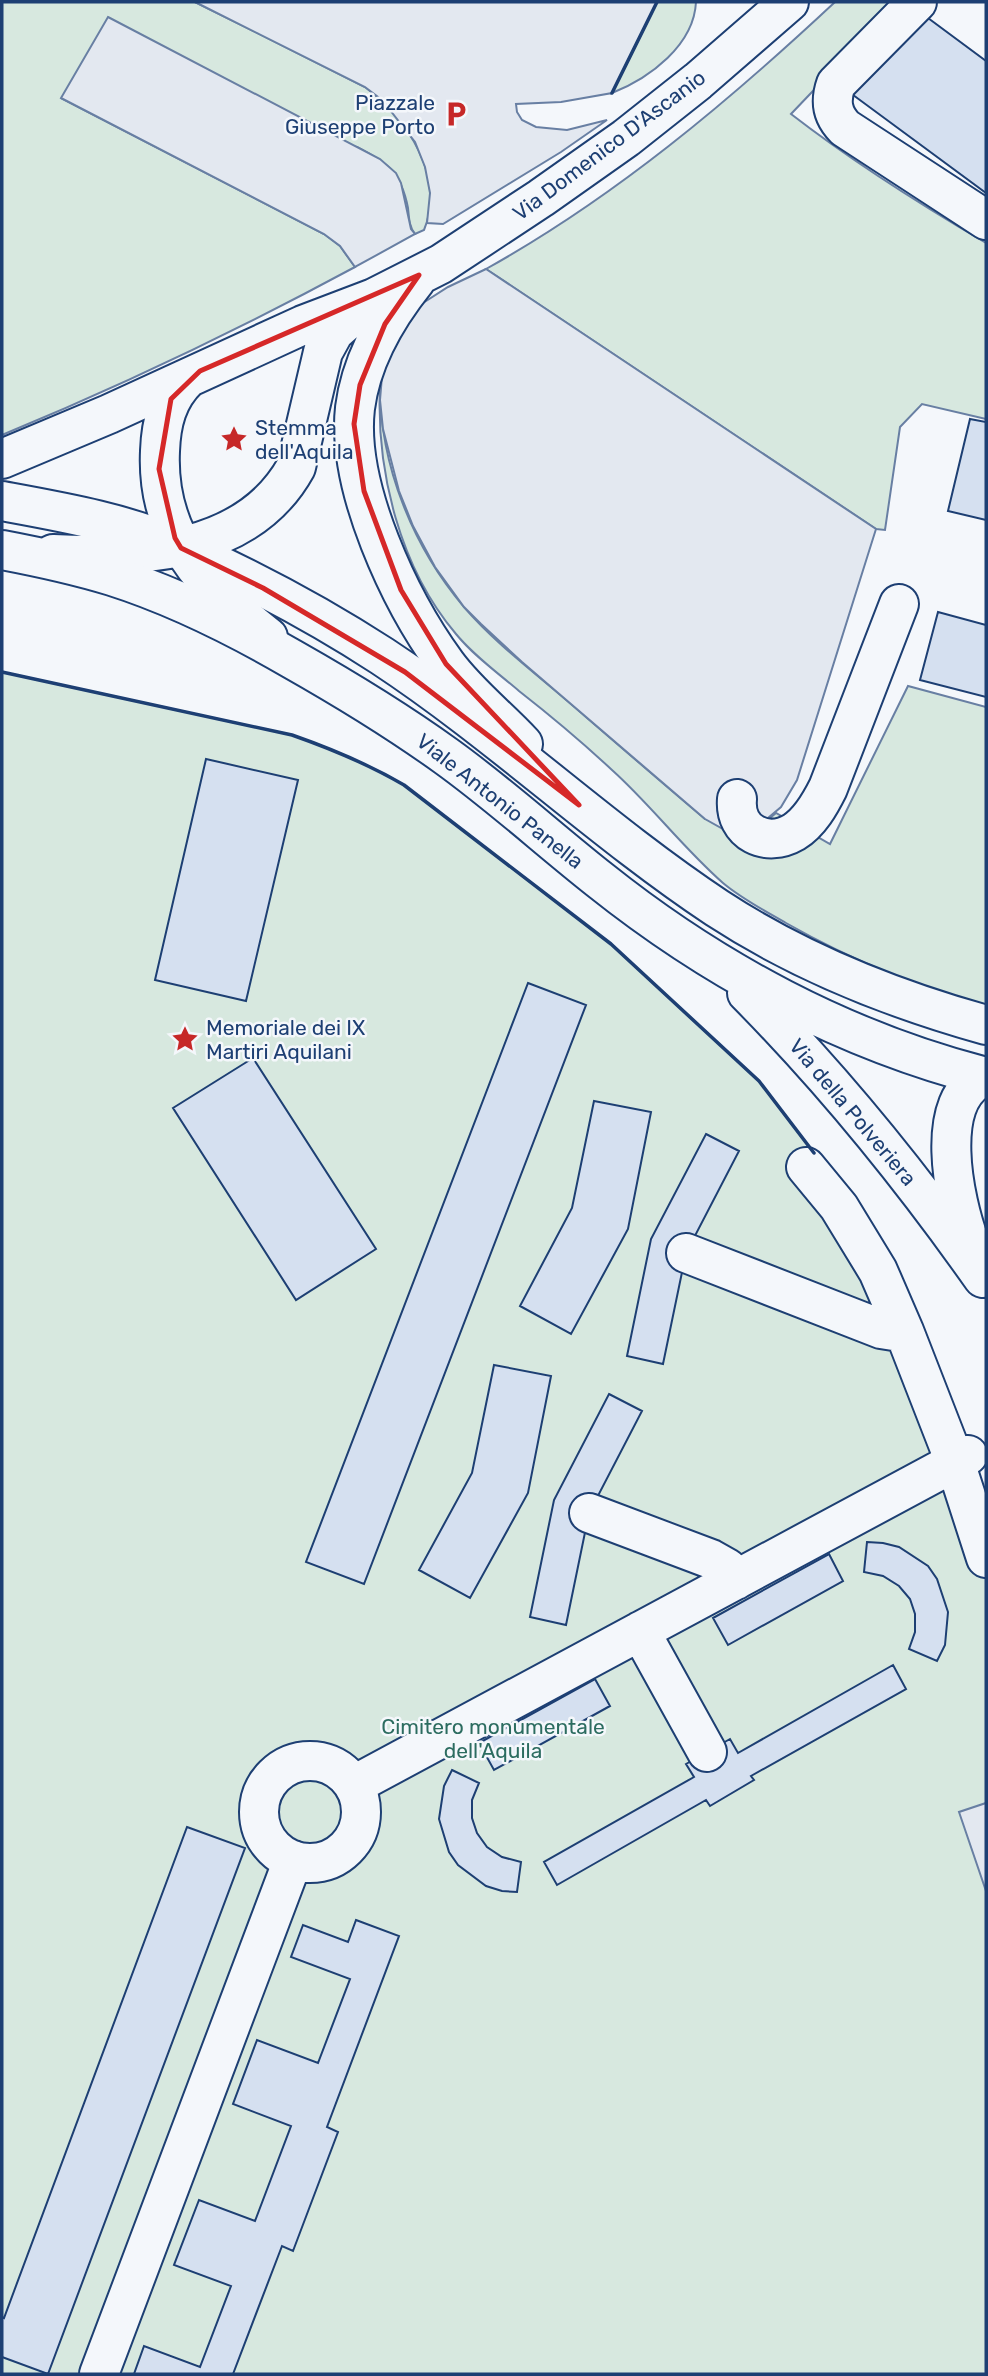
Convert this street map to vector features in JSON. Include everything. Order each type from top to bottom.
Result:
[{"type":"street","name":"Via Domenico D'Ascanio","points":[[2,459],[303,325],[374,298],[419,275],[498,227],[626,138],[789,2]]},
{"type":"street","points":[[917,2],[836,84],[832,95],[835,113],[845,128],[986,220]]},
{"type":"street","name":"Via Domenico D'Ascanio","points":[[419,275],[385,324],[360,385],[354,424],[364,491],[387,559],[401,590],[446,664],[579,805]]},
{"type":"street","name":"Via Domenico D'Ascanio","points":[[2,550],[74,555],[135,554],[181,548],[238,525],[264,506],[286,484],[296,467],[302,446],[323,352],[341,325],[374,298]]},
{"type":"street","points":[[188,378],[175,392],[164,416],[159,468],[167,514],[181,548],[214,589],[263,633],[313,671]]},
{"type":"street","points":[[2,501],[84,517],[181,548],[286,600],[379,655],[428,689],[677,880],[740,922],[795,953],[895,995],[986,1025]]},
{"type":"street","name":"Viale Antonio Panella","points":[[2,550],[50,559],[114,577],[182,602],[250,635],[389,717],[445,755],[602,882],[710,957],[764,990],[823,1020],[881,1044],[986,1077]]},
{"type":"street","points":[[737,799],[737,813],[742,825],[754,834],[766,837],[794,832],[815,811],[828,788],[899,604]]},
{"type":"street","name":"Via della Polveriera","points":[[710,957],[795,1042],[879,1138],[926,1198],[985,1282]]},
{"type":"street","points":[[895,995],[927,1017],[986,1077]]},
{"type":"street","name":"Via della Polveriera","points":[[985,1282],[958,1206],[952,1150],[959,1100],[969,1084],[986,1077]]},
{"type":"street","points":[[806,1167],[839,1206],[868,1252],[962,1458],[986,1558]]},
{"type":"street","points":[[686,1253],[881,1329],[904,1331]]},
{"type":"street","points":[[354,1785],[962,1458]]},
{"type":"street","points":[[589,1513],[711,1559],[727,1568],[736,1580]]},
{"type":"street","points":[[640,1631],[707,1752]]},
{"type":"street","points":[[312,1761],[336,1768],[354,1785],[360,1800],[361,1817],[353,1840],[341,1852],[327,1860],[310,1863],[293,1860],[272,1846],[260,1823],[261,1797],[269,1782],[288,1766],[312,1761]]},
{"type":"street","points":[[99,2374],[293,1860]]},
{"type":"highlighted area","points":[[419,275],[385,324],[360,385],[354,424],[364,491],[401,590],[446,664],[579,805],[405,672],[263,588],[181,548],[175,538],[159,469],[171,399],[200,371]]},
{"type":"green space","points":[[2,2],[195,2],[365,87],[395,115],[408,132],[426,169],[430,210],[424,230],[415,234],[413,231],[405,196],[392,170],[357,147],[61,98],[324,234],[340,246],[355,267],[181,356],[2,435]]},
{"type":"green space","points":[[657,2],[696,2],[687,32],[679,46],[655,69],[612,93]]},
{"type":"green space","points":[[835,2],[898,2],[791,114],[886,182],[986,243],[986,419],[922,404],[900,427],[885,530],[876,529],[486,269],[580,211],[669,146],[753,76]]},
{"type":"green space","points":[[380,386],[386,446],[393,475],[415,532],[446,584],[464,607],[502,645],[705,819],[770,818],[776,813],[830,844],[908,686],[986,707],[986,1005],[934,990],[858,960],[810,936],[738,894],[708,870],[601,760],[463,642],[436,608],[406,549],[388,485],[382,452]]},
{"type":"green space","name":"Cimitero monumentale dell'Aquila","points":[[2,672],[292,735],[350,757],[404,785],[611,944],[759,1081],[886,1248],[986,1508],[986,2374],[2,2374]]},
{"type":"shaded area","name":"Piazzale Giuseppe Porto","points":[[195,2],[657,2],[612,93],[561,102],[516,104],[522,120],[536,127],[567,130],[607,120],[561,152],[443,224],[427,223],[430,193],[425,167],[415,142],[382,100],[365,87]]},
{"type":"shaded area","points":[[108,17],[380,159],[396,173],[401,183],[411,229],[415,234],[355,267],[340,246],[324,234],[61,98]]},
{"type":"shaded area","points":[[486,269],[876,529],[797,780],[781,807],[762,823],[733,830],[723,829],[705,819],[522,662],[464,607],[435,567],[413,526],[399,491],[383,429],[380,400],[383,364],[408,317],[423,303],[448,287]]},
{"type":"shaded area","points":[[986,1803],[986,1891],[959,1812]]},
{"type":"building","points":[[928,18],[986,61],[986,193],[849,92]]},
{"type":"building","points":[[970,419],[986,422],[986,520],[948,511]]},
{"type":"building","points":[[938,612],[986,625],[986,697],[920,680]]},
{"type":"building","points":[[206,759],[298,780],[246,1001],[155,980]]},
{"type":"building","points":[[528,983],[586,1005],[364,1584],[306,1562]]},
{"type":"building","points":[[253,1058],[376,1249],[296,1300],[173,1108]]},
{"type":"building","points":[[594,1101],[651,1112],[628,1229],[571,1334],[520,1306],[572,1208]]},
{"type":"building","points":[[706,1134],[739,1151],[686,1253],[663,1364],[627,1356],[651,1239]]},
{"type":"building","points":[[494,1365],[551,1376],[528,1493],[470,1598],[419,1570],[472,1473]]},
{"type":"building","points":[[609,1394],[642,1411],[589,1513],[566,1625],[530,1617],[554,1500]]},
{"type":"building","points":[[867,1542],[899,1547],[928,1566],[937,1579],[948,1612],[945,1645],[937,1661],[909,1649],[915,1632],[915,1614],[910,1599],[899,1586],[883,1576],[864,1572]]},
{"type":"building","points":[[829,1554],[843,1581],[728,1645],[713,1618]]},
{"type":"building","points":[[893,1665],[906,1689],[751,1776],[754,1780],[710,1806],[706,1800],[557,1885],[544,1862],[694,1777],[686,1764],[730,1739],[738,1753]]},
{"type":"building","points":[[595,1679],[610,1706],[494,1770],[479,1743]]},
{"type":"building","points":[[452,1770],[479,1783],[472,1800],[472,1818],[477,1833],[487,1847],[502,1857],[521,1862],[517,1892],[486,1886],[458,1865],[449,1852],[439,1819],[444,1786]]},
{"type":"building","points":[[187,1827],[245,1848],[48,2374],[2,2357],[2,2317],[4,2318]]},
{"type":"building","points":[[356,1920],[399,1936],[327,2127],[338,2132],[293,2251],[282,2246],[233,2374],[134,2374],[144,2346],[200,2367],[231,2286],[174,2265],[199,2200],[255,2221],[291,2126],[233,2104],[257,2040],[318,2063],[350,1979],[291,1957],[303,1925],[348,1942]]},
{"type":"wall","points":[[612,93],[657,2]]},
{"type":"wall","points":[[2,672],[292,735],[350,757],[404,785],[611,944],[759,1081],[814,1153]]},
{"type":"place","name":"Piazzale Giuseppe Porto","points":[[456,114]]},
{"type":"place","name":"Stemma dell'Aquila","points":[[234,439]]},
{"type":"place","name":"Memoriale dei IX Martiri Aquilani","points":[[185,1039]]}]
